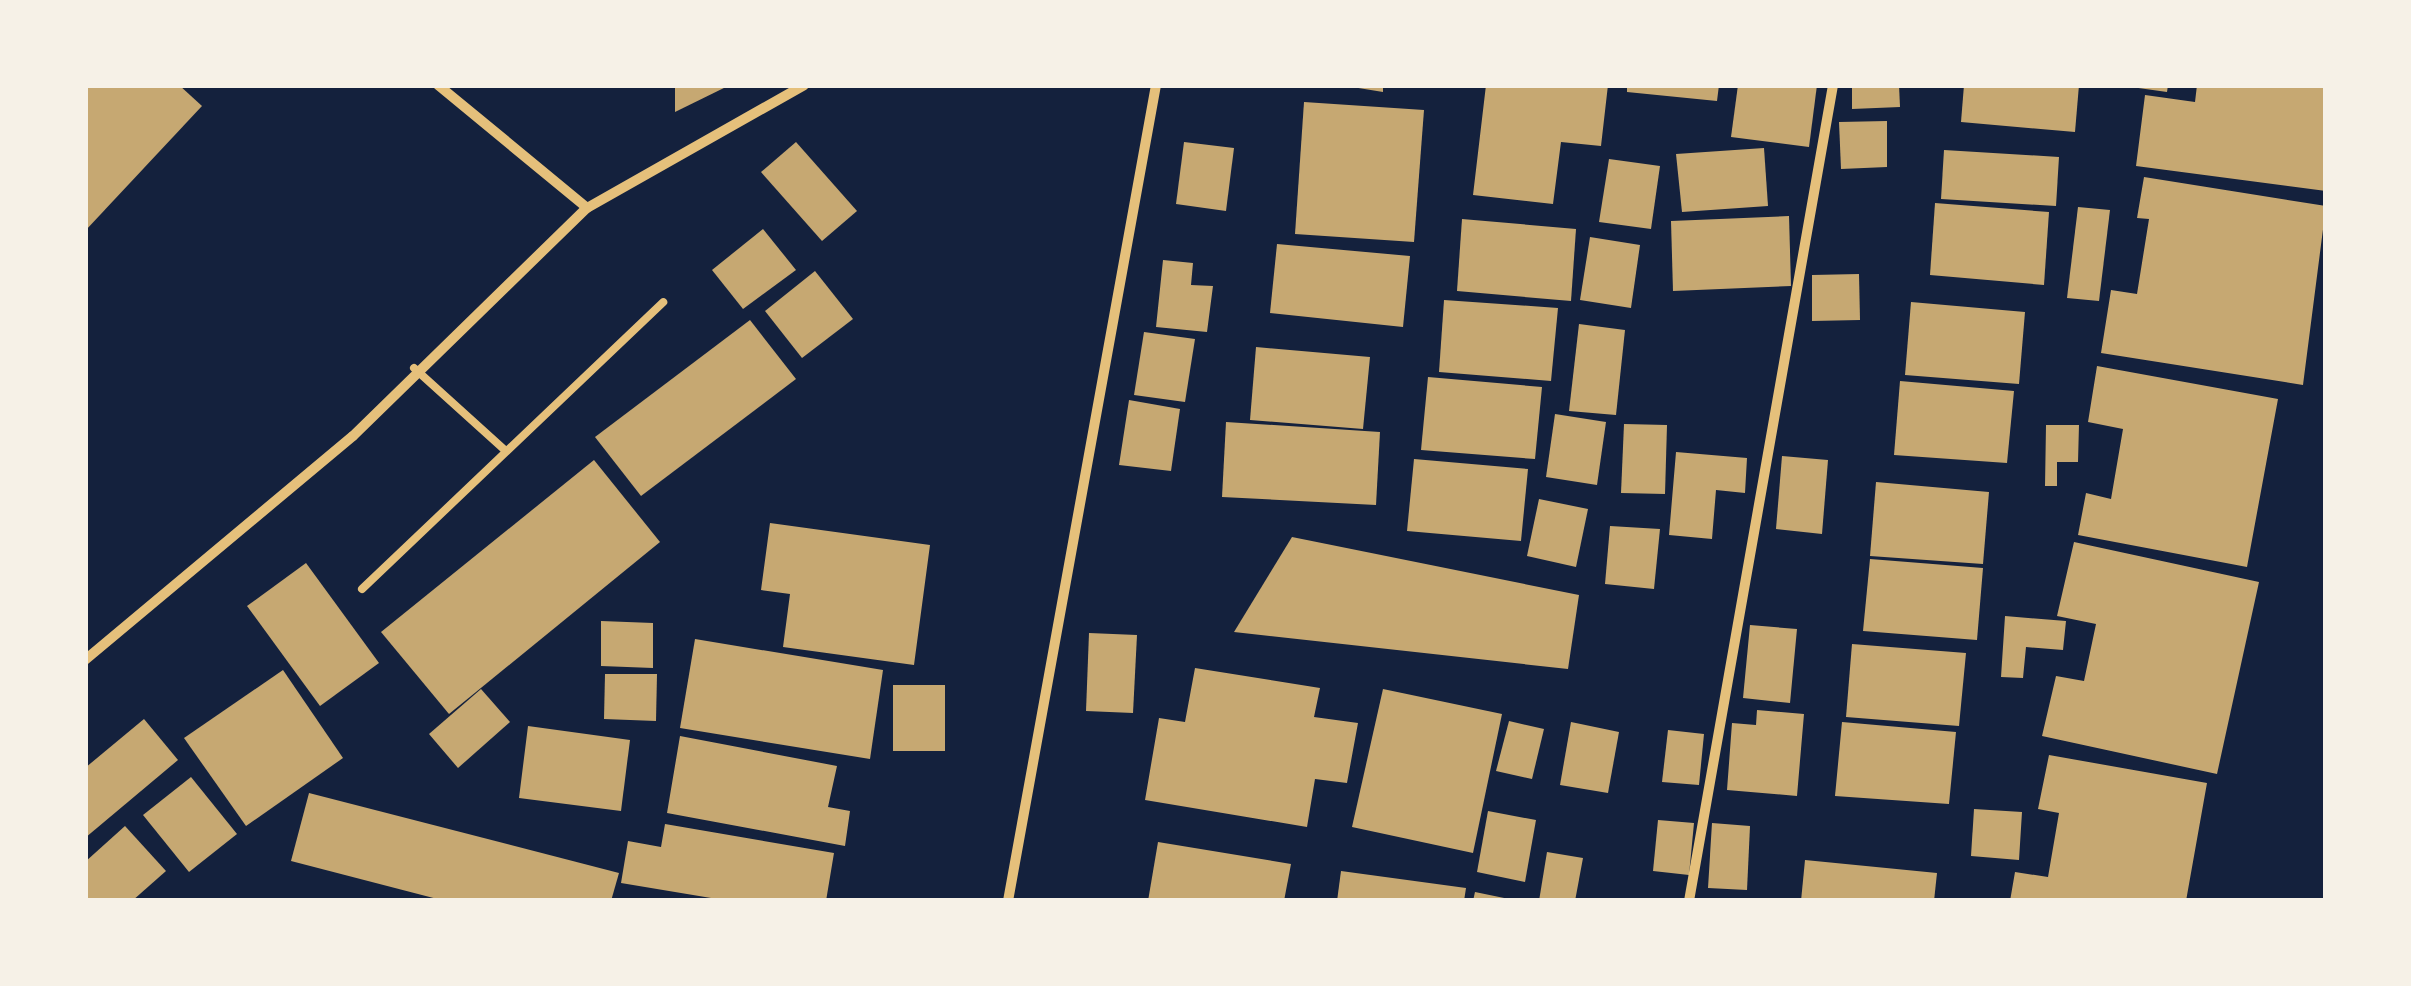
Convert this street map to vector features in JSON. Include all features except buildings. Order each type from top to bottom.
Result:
[{"type":"street","points":[[438,85],[587,208]]},
{"type":"street","points":[[85,660],[352,436],[414,368],[587,208],[804,85]]},
{"type":"street","points":[[1008,901],[1156,85]]},
{"type":"street","points":[[1689,901],[1833,85]]},
{"type":"lane","points":[[362,588],[662,302]]},
{"type":"lane","points":[[414,368],[506,451]]}]
